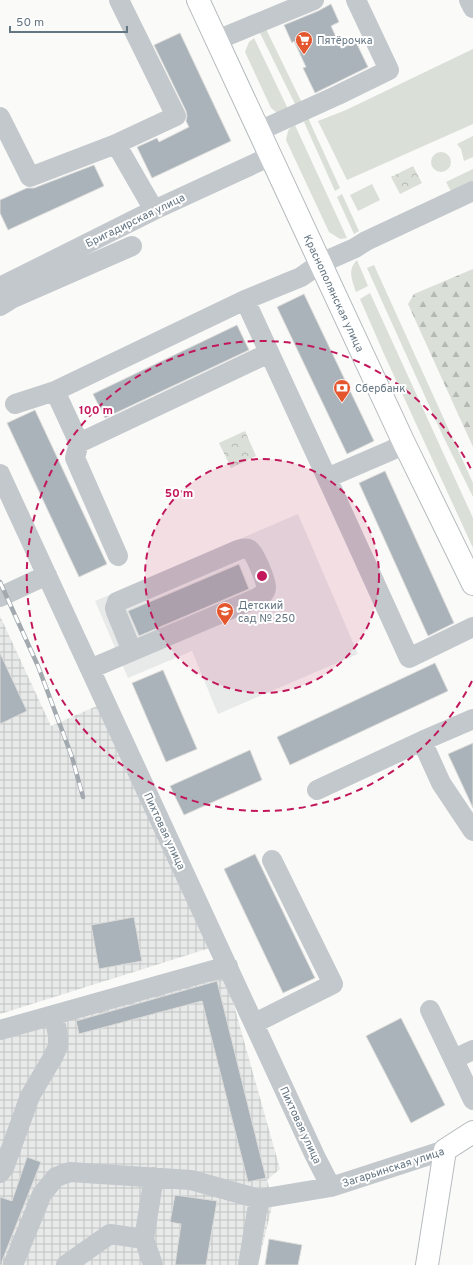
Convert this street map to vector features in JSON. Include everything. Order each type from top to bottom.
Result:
[{"type":"main road","name":"Краснополянская улица","points":[[198,0],[404,443],[473,584]]},
{"type":"main road","name":"Загарьинская улица","points":[[445,1150],[473,1132]]},
{"type":"main road","points":[[427,1265],[445,1150]]},
{"type":"street","points":[[0,117],[30,177],[116,144],[176,116],[119,0]]},
{"type":"street","points":[[217,40],[314,0]]},
{"type":"street","points":[[259,132],[388,70],[356,0]]},
{"type":"street","points":[[469,0],[473,8]]},
{"type":"street","points":[[116,144],[154,210]]},
{"type":"street","name":"Бригадирская улица","points":[[4,290],[154,210],[271,156]]},
{"type":"street","points":[[15,404],[55,391],[245,300],[301,277],[320,263],[355,248],[366,241],[473,191]]},
{"type":"street","points":[[4,290],[132,246]]},
{"type":"street","points":[[245,300],[409,658],[473,627]]},
{"type":"street","points":[[79,443],[269,353]]},
{"type":"street","points":[[55,391],[79,443],[75,458],[118,556]]},
{"type":"street","points":[[327,478],[392,450],[404,443]]},
{"type":"street","name":"Пихтовая улица","points":[[0,474],[255,1023],[315,1156],[331,1187]]},
{"type":"street","points":[[90,669],[257,598],[264,594],[267,588],[254,555],[250,550],[245,548],[238,550],[117,602],[115,608],[116,612],[132,651]]},
{"type":"street","points":[[0,597],[47,576]]},
{"type":"street","points":[[317,790],[422,740],[473,720]]},
{"type":"street","points":[[422,740],[441,783],[473,831]]},
{"type":"street","points":[[255,1023],[333,984],[272,860]]},
{"type":"street","points":[[0,1030],[228,966]]},
{"type":"street","points":[[430,1010],[473,1100]]},
{"type":"street","points":[[0,1173],[4,1168],[30,1096],[58,1046],[58,1036],[54,1015]]},
{"type":"street","points":[[454,1059],[473,1050]]},
{"type":"street","name":"Загарьинская улица","points":[[259,1199],[331,1187],[445,1150]]},
{"type":"street","points":[[13,1265],[42,1194],[56,1177],[70,1172],[191,1180],[259,1199],[248,1265]]},
{"type":"street","points":[[153,1265],[144,1239],[154,1177]]},
{"type":"street","points":[[66,1265],[110,1234],[144,1239]]},
{"type":"shaded area","name":"Детский сад № 250","points":[[298,514],[358,654],[218,714],[192,651],[128,678],[95,601]]},
{"type":"shaded area","points":[[0,616],[51,726],[99,705],[210,948],[0,1014]]},
{"type":"shaded area","points":[[216,966],[226,977],[280,1169],[267,1180],[273,1202],[258,1265],[0,1265],[0,1034]]},
{"type":"green space","points":[[266,29],[302,103],[296,106],[260,33]]},
{"type":"green space","points":[[254,38],[289,111],[276,112],[271,108],[245,52],[249,42]]},
{"type":"green space","points":[[473,49],[473,124],[347,180],[318,121],[346,110]]},
{"type":"green space","points":[[308,118],[340,188],[335,191],[304,122]]},
{"type":"green space","points":[[294,123],[347,238],[340,239],[329,232],[286,140],[288,131]]},
{"type":"green space","points":[[473,136],[473,157],[464,161],[461,149],[457,144]]},
{"type":"green space","points":[[441,152],[448,155],[451,162],[448,169],[441,172],[434,169],[431,162],[434,155]]},
{"type":"green space","points":[[413,166],[422,183],[400,194],[391,177]]},
{"type":"green space","points":[[473,169],[473,186],[453,195],[446,182]]},
{"type":"green space","points":[[372,184],[380,200],[358,211],[350,195]]},
{"type":"green space","points":[[342,194],[359,231],[354,234],[337,197]]},
{"type":"green space","points":[[357,260],[368,286],[356,292],[351,271]]},
{"type":"green space","points":[[374,265],[473,483],[473,497],[442,434],[367,268]]},
{"type":"green space","points":[[473,269],[473,447],[408,304],[414,294]]},
{"type":"green space","points":[[370,293],[473,518],[473,548],[360,299]]},
{"type":"green space","points":[[245,431],[256,456],[231,468],[219,443]]},
{"type":"building","points":[[331,4],[339,22],[331,26],[341,48],[356,42],[368,67],[315,93],[303,68],[306,67],[294,41],[292,43],[284,25]]},
{"type":"building","points":[[180,33],[231,141],[152,178],[137,147],[157,138],[159,142],[189,127],[186,121],[186,111],[154,45]]},
{"type":"building","points":[[94,165],[104,186],[8,230],[0,213],[0,200],[27,188],[34,188]]},
{"type":"building","points":[[304,294],[374,441],[347,454],[277,307]]},
{"type":"building","points":[[237,325],[249,350],[105,418],[93,394]]},
{"type":"building","points":[[35,410],[107,564],[79,577],[7,423]]},
{"type":"building","points":[[385,471],[454,623],[428,636],[359,483]]},
{"type":"building","points":[[239,564],[249,589],[139,636],[128,611]]},
{"type":"building","points":[[0,653],[27,711],[0,724]]},
{"type":"building","points":[[435,663],[448,691],[290,765],[277,737]]},
{"type":"building","points":[[163,670],[197,749],[166,762],[132,683]]},
{"type":"building","points":[[473,743],[473,808],[448,754]]},
{"type":"building","points":[[250,750],[262,780],[184,815],[170,786]]},
{"type":"building","points":[[255,854],[315,978],[283,993],[224,869]]},
{"type":"building","points":[[134,917],[142,961],[99,969],[91,925]]},
{"type":"building","points":[[217,981],[266,1178],[248,1182],[202,1001],[79,1034],[76,1021]]},
{"type":"building","points":[[401,1018],[445,1105],[411,1123],[366,1036]]},
{"type":"building","points":[[27,1157],[41,1162],[2,1261],[2,1265],[0,1265],[0,1197],[12,1201]]},
{"type":"building","points":[[175,1195],[217,1201],[206,1265],[175,1265],[181,1224],[170,1222]]},
{"type":"building","points":[[269,1239],[302,1245],[298,1265],[265,1265]]},
{"type":"railway","points":[[0,582],[38,666],[72,757],[83,797]]},
{"type":"place","name":"Пятёрочка","points":[[304,55]]},
{"type":"place","name":"Сбербанк","points":[[342,403]]},
{"type":"place","name":"Детский сад № 250","points":[[225,626]]}]
